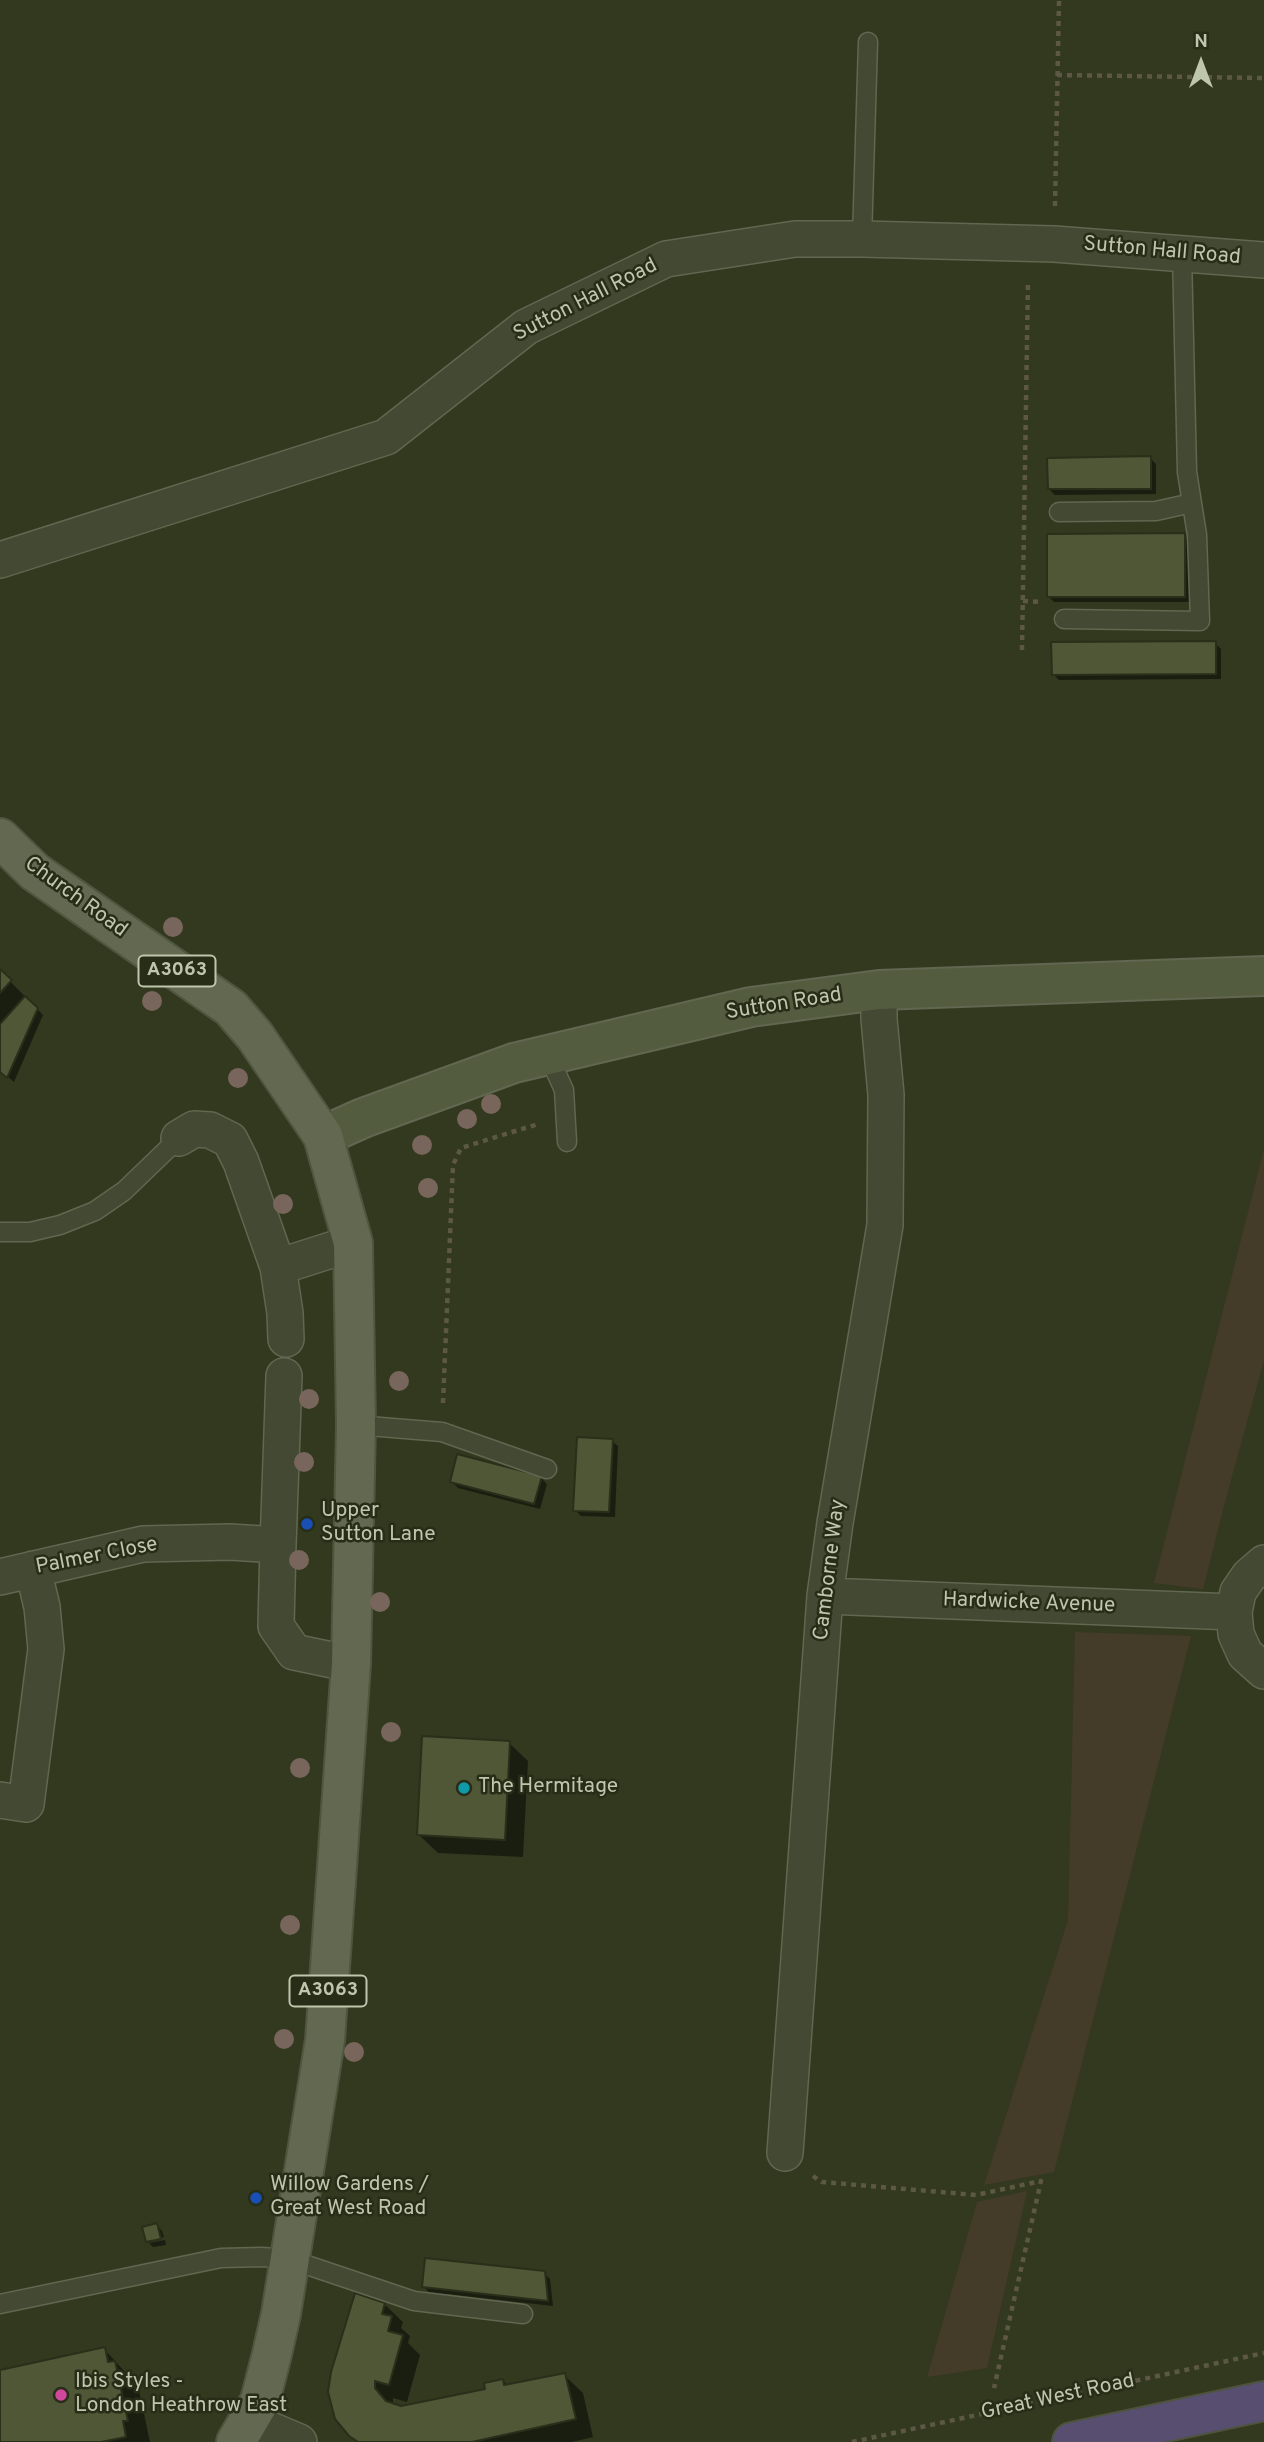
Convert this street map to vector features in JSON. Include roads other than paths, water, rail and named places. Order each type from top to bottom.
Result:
[{"type":"highway","points":[[1072,2442],[1264,2401]]},
{"type":"main road","name":"Church Road","points":[[2,844],[35,872],[230,1008],[255,1036],[323,1136]]},
{"type":"main road","name":"A3063","points":[[253,2427],[281,2314],[325,2040],[351,1664],[356,1425],[353,1243],[323,1136]]},
{"type":"street","name":"Sutton Hall Road","points":[[0,560],[386,437],[526,327],[666,259],[795,239],[862,239],[1042,243],[1264,260]]},
{"type":"street","name":"Sutton Road","points":[[323,1136],[363,1118],[513,1063],[751,1007],[879,990],[1264,976]]},
{"type":"street","name":"Camborne Way","points":[[785,2153],[825,1596],[886,1225],[886,1096],[879,990]]},
{"type":"street","points":[[179,1138],[194,1129],[210,1130],[230,1140],[241,1163],[278,1267],[286,1339]]},
{"type":"street","points":[[278,1267],[353,1243]]},
{"type":"street","points":[[284,1376],[276,1626],[294,1652],[351,1664]]},
{"type":"street","name":"Palmer Close","points":[[0,1577],[143,1544],[230,1542],[278,1545]]},
{"type":"street","points":[[1264,1563],[1249,1576],[1238,1592],[1234,1612],[1236,1634],[1245,1654],[1264,1671]]},
{"type":"street","points":[[0,1800],[26,1804],[46,1649],[42,1607],[33,1569]]},
{"type":"street","name":"Hardwicke Avenue","points":[[825,1596],[1234,1612]]},
{"type":"street","points":[[253,2427],[299,2442]]},
{"type":"lane","points":[[862,239],[868,42]]},
{"type":"lane","points":[[1065,619],[1200,621],[1197,535],[1186,471],[1182,254]]},
{"type":"lane","points":[[1059,512],[1156,511],[1192,503]]},
{"type":"lane","points":[[548,1055],[564,1090],[567,1142]]},
{"type":"lane","points":[[0,1231],[30,1231],[60,1225],[95,1211],[124,1191],[179,1138]]},
{"type":"lane","points":[[356,1425],[442,1432],[547,1469]]},
{"type":"lane","points":[[0,2304],[221,2258],[289,2259],[414,2301],[523,2314]]},
{"type":"place","name":"Upper Sutton Lane","points":[[307,1524]]},
{"type":"place","name":"The Hermitage","points":[[464,1788]]},
{"type":"place","name":"Willow Gardens / Great West Road","points":[[256,2198]]},
{"type":"place","name":"Ibis Styles - London Heathrow East","points":[[61,2395]]}]
